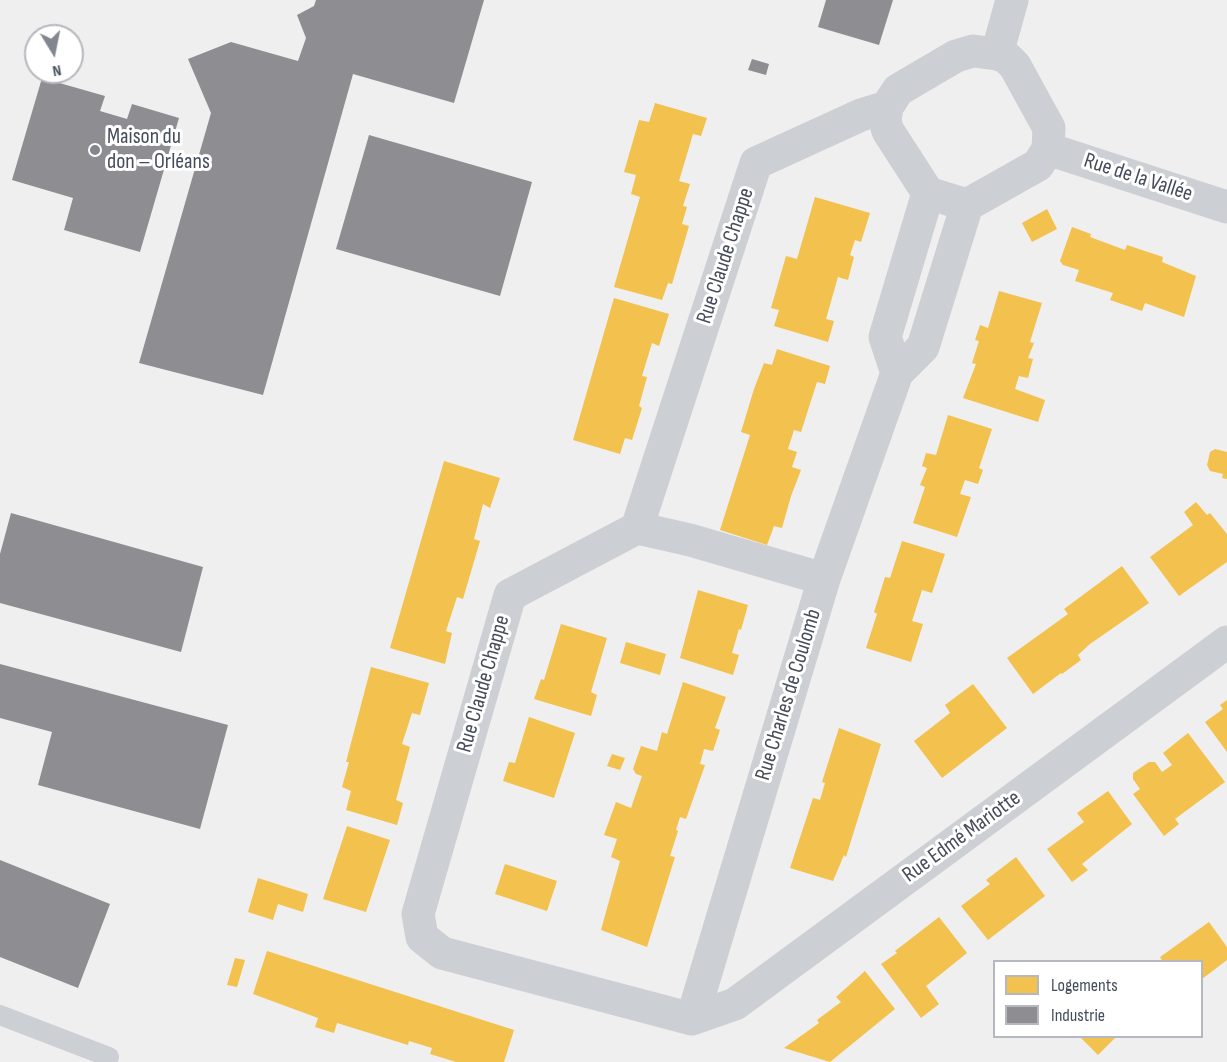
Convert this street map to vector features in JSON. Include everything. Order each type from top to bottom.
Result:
[{"type":"street","points":[[997,54],[1012,0]]},
{"type":"street","points":[[973,51],[997,54],[1006,57],[1015,66],[1049,128],[1048,149],[1038,165],[967,206],[928,193],[888,131],[885,121],[886,107],[898,90],[956,56],[973,51]]},
{"type":"street","name":"Rue Claude Chappe","points":[[692,1019],[442,953],[422,937],[418,914],[510,595],[637,528],[756,163],[861,115],[886,107]]},
{"type":"street","name":"Rue de la Vallée","points":[[1048,149],[1227,207]]},
{"type":"street","points":[[897,374],[885,337],[928,193]]},
{"type":"street","name":"Rue Charles de Coulomb","points":[[692,1019],[824,579],[897,374],[922,347],[967,206]]},
{"type":"street","points":[[637,528],[690,540],[824,579]]},
{"type":"street","name":"Rue Edmé Mariotte","points":[[692,1019],[735,1004],[1227,642]]},
{"type":"lane","points":[[0,1015],[109,1057]]},
{"type":"building: Logements","points":[[655,103],[707,118],[701,136],[693,134],[679,181],[690,184],[683,206],[687,207],[682,224],[689,226],[672,284],[668,283],[662,300],[614,287],[640,197],[631,194],[636,175],[624,172],[639,120],[649,122]]},
{"type":"building: Logements","points":[[815,197],[870,213],[861,242],[855,240],[850,255],[854,257],[848,280],[838,277],[826,319],[834,321],[828,342],[774,326],[779,310],[771,308],[786,256],[797,259]]},
{"type":"building: Logements","points":[[1047,209],[1057,229],[1032,242],[1022,223]]},
{"type":"building: Logements","points":[[1072,227],[1091,234],[1090,237],[1125,250],[1127,245],[1163,257],[1162,262],[1196,276],[1184,317],[1145,303],[1142,311],[1110,300],[1113,293],[1075,281],[1079,270],[1063,265],[1060,261]]},
{"type":"building: Logements","points":[[999,291],[1042,303],[1030,342],[1034,343],[1028,358],[1033,359],[1028,378],[1019,376],[1015,389],[1045,400],[1038,422],[963,398],[976,364],[972,363],[979,341],[975,340],[980,325],[988,328]]},
{"type":"building: Logements","points":[[614,298],[669,314],[659,346],[652,343],[642,376],[647,377],[639,406],[642,408],[632,440],[625,438],[620,454],[573,440]]},
{"type":"building: Logements","points":[[777,349],[830,366],[825,384],[817,382],[801,432],[794,430],[788,449],[797,452],[792,467],[801,470],[782,528],[774,526],[767,545],[720,530],[750,435],[741,432],[754,389],[764,363],[772,365]]},
{"type":"building: Logements","points":[[948,415],[992,429],[979,468],[983,470],[978,484],[965,480],[960,494],[971,497],[957,537],[913,523],[925,487],[920,485],[927,468],[922,466],[926,453],[936,455]]},
{"type":"building: Logements","points":[[1215,449],[1227,452],[1227,479],[1222,478],[1223,474],[1210,471],[1207,465],[1210,452]]},
{"type":"building: Logements","points":[[444,461],[500,478],[490,508],[483,504],[474,539],[480,541],[463,599],[457,597],[446,631],[452,633],[445,664],[390,648]]},
{"type":"building: Logements","points":[[1196,502],[1207,515],[1210,513],[1227,534],[1227,562],[1179,596],[1150,557],[1193,525],[1184,512]]},
{"type":"building: Logements","points":[[902,541],[945,554],[932,593],[922,590],[912,621],[923,624],[911,662],[866,648],[877,614],[874,612],[885,577],[890,578]]},
{"type":"building: Logements","points":[[1122,566],[1149,603],[1090,644],[1078,655],[1081,660],[1033,694],[1007,658],[1068,614],[1064,609]]},
{"type":"building: Logements","points":[[698,590],[748,605],[732,653],[739,655],[733,675],[680,658]]},
{"type":"building: Logements","points":[[561,624],[607,638],[591,692],[597,695],[591,716],[534,699],[541,679],[544,680]]},
{"type":"building: Logements","points":[[626,642],[666,654],[660,675],[620,663]]},
{"type":"building: Logements","points":[[371,667],[429,683],[420,715],[412,713],[402,744],[410,747],[396,800],[403,803],[397,825],[346,810],[351,791],[342,787],[349,762],[346,762]]},
{"type":"building: Logements","points":[[683,682],[726,697],[715,728],[720,730],[713,751],[704,749],[700,764],[705,765],[686,819],[680,817],[670,856],[675,857],[647,947],[601,930],[620,861],[611,857],[617,839],[604,835],[616,802],[631,808],[642,776],[636,774],[633,769],[641,746],[657,751],[662,732],[667,734]]},
{"type":"building: Logements","points":[[973,684],[1007,728],[942,778],[914,741],[950,713],[945,705]]},
{"type":"building: Logements","points":[[1227,700],[1227,752],[1205,722],[1223,709],[1220,705]]},
{"type":"building: Logements","points":[[529,717],[575,733],[554,798],[503,781],[509,762],[515,763]]},
{"type":"building: Logements","points":[[839,728],[881,744],[846,857],[844,855],[833,881],[790,868],[813,798],[820,800],[825,783],[822,782]]},
{"type":"building: Logements","points":[[1188,733],[1225,782],[1175,819],[1179,824],[1164,836],[1133,794],[1140,789],[1133,779],[1133,773],[1149,762],[1155,762],[1162,772],[1172,765],[1163,753]]},
{"type":"building: Logements","points":[[612,754],[625,758],[620,770],[607,766]]},
{"type":"building: Logements","points":[[1108,791],[1132,824],[1082,864],[1088,870],[1072,882],[1047,849],[1084,822],[1077,813]]},
{"type":"building: Logements","points":[[347,826],[390,840],[366,912],[323,899]]},
{"type":"building: Logements","points":[[1016,857],[1045,896],[988,940],[961,906],[990,884],[986,880]]},
{"type":"building: Logements","points":[[505,864],[557,881],[547,911],[495,894]]},
{"type":"building: Logements","points":[[258,878],[308,894],[303,912],[278,904],[273,920],[248,912]]},
{"type":"building: Logements","points":[[939,917],[967,953],[926,986],[939,1004],[921,1018],[881,964]]},
{"type":"building: Logements","points":[[1209,922],[1227,947],[1227,960],[1203,978],[1203,960],[1162,960],[1160,957]]},
{"type":"building: Logements","points":[[267,951],[514,1030],[504,1062],[456,1062],[430,1054],[432,1048],[409,1041],[408,1045],[337,1023],[334,1033],[315,1027],[318,1018],[253,994]]},
{"type":"building: Logements","points":[[235,958],[245,960],[237,987],[227,985]]},
{"type":"building: Logements","points":[[865,971],[895,1009],[830,1062],[784,1048],[819,1023],[817,1020],[841,1002],[836,997]]},
{"type":"building: Logements","points":[[1081,1038],[1115,1038],[1098,1055]]},
{"type":"building: Industrie","points":[[316,0],[484,0],[454,103],[353,74],[263,395],[139,363],[211,113],[188,59],[231,42],[298,61],[306,38],[297,15],[314,6]]},
{"type":"building: Industrie","points":[[826,0],[893,0],[879,45],[818,27]]},
{"type":"building: Industrie","points":[[752,59],[769,64],[766,75],[748,70]]},
{"type":"building: Industrie","name":"Maison du don – Orléans","points":[[40,84],[63,84],[105,96],[100,111],[127,119],[132,104],[179,118],[140,252],[64,230],[73,198],[12,180]]},
{"type":"building: Industrie","points":[[369,135],[532,182],[500,296],[336,249]]},
{"type":"building: Industrie","points":[[11,513],[203,567],[181,652],[0,603],[0,554]]},
{"type":"building: Industrie","points":[[0,664],[228,725],[200,829],[38,785],[52,732],[0,718]]},
{"type":"building: Industrie","points":[[0,860],[110,904],[78,988],[0,957]]},
{"type":"place","name":"Maison du don – Orléans","points":[[95,150]]}]
